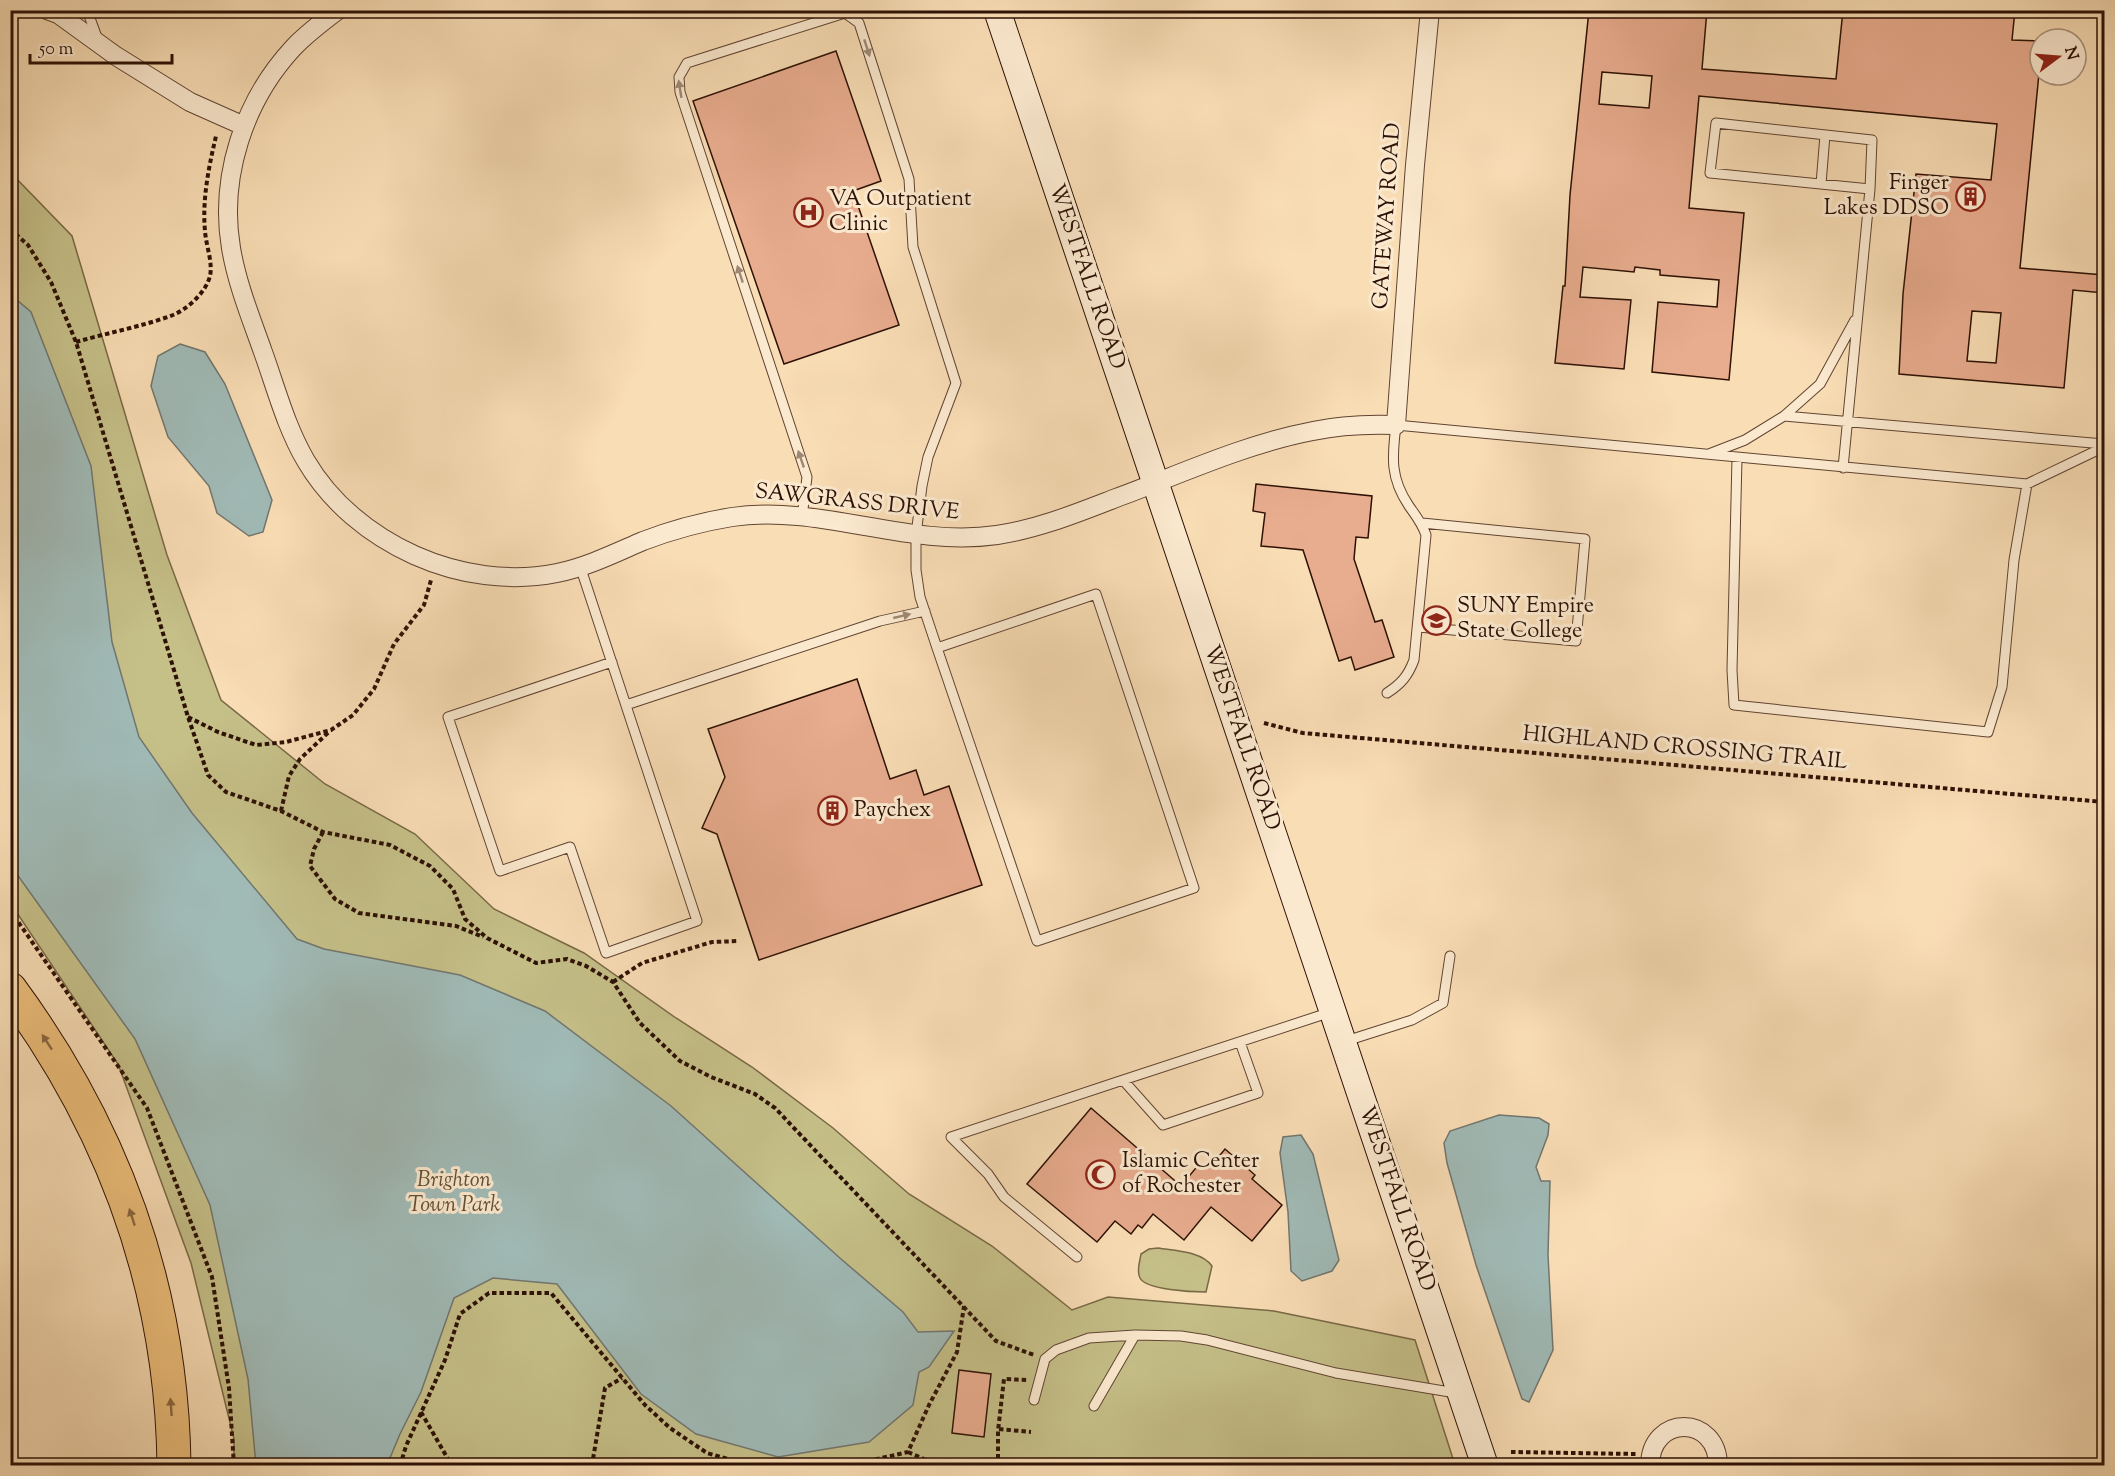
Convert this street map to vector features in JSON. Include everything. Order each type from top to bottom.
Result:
[{"type":"highway","points":[[10,989],[48,1043],[85,1107],[117,1175],[129,1209],[151,1280],[165,1352],[171,1399],[174,1466]]},
{"type":"street","points":[[47,10],[58,14],[116,56],[190,102],[244,126]]},
{"type":"street","name":"SAWGRASS DRIVE","points":[[338,10],[292,49],[272,74],[244,126],[230,184],[228,215],[231,248],[245,300],[287,420],[306,460],[326,489],[352,515],[379,536],[408,553],[436,564],[465,572],[495,576],[523,577],[556,573],[677,529],[710,520],[762,514],[802,517],[948,538],[975,538],[1003,534],[1072,515],[1249,447],[1315,430],[1366,424],[1396,425]]},
{"type":"street","name":"WESTFALL ROAD","points":[[997,10],[1485,1466]]},
{"type":"street","name":"GATEWAY ROAD","points":[[1396,425],[1415,165],[1430,10]]},
{"type":"street","points":[[1650,1460],[1655,1442],[1664,1432],[1677,1427],[1691,1427],[1703,1432],[1713,1442],[1718,1454],[1718,1466]]},
{"type":"lane","points":[[87,10],[99,42]]},
{"type":"lane","points":[[802,517],[807,477],[680,92],[679,77],[687,63],[845,13],[858,23],[909,178],[913,247],[956,382],[928,457],[922,486],[916,535],[916,570],[920,597],[925,610],[937,648],[1036,941],[1194,888],[1096,594],[937,648]]},
{"type":"lane","points":[[1843,468],[1870,189],[1872,140],[1716,123],[1710,172],[1870,189]]},
{"type":"lane","points":[[1821,184],[1825,135]]},
{"type":"lane","points":[[1707,454],[1745,440],[1784,416],[1820,384],[1858,313]]},
{"type":"lane","points":[[1784,416],[2104,446]]},
{"type":"lane","points":[[1386,693],[1398,686],[1409,674],[1414,660],[1426,535],[1422,523],[1398,487],[1393,469],[1396,425],[2027,484],[2104,446]]},
{"type":"lane","points":[[1737,458],[1732,670],[1734,705],[1988,732],[2002,687],[2014,560],[2027,484]]},
{"type":"lane","points":[[1418,627],[1576,641],[1585,539],[1422,523]]},
{"type":"lane","points":[[580,566],[612,662],[697,921],[606,953],[570,847],[500,871],[448,717],[612,662]]},
{"type":"lane","points":[[626,705],[880,621],[925,610]]},
{"type":"lane","points":[[1343,1041],[1412,1020],[1443,1003],[1450,956]]},
{"type":"lane","points":[[1077,1257],[1004,1197],[988,1174],[951,1137],[1334,1011]]},
{"type":"lane","points":[[1123,1080],[1163,1125],[1258,1093],[1240,1042]]},
{"type":"lane","points":[[1034,1400],[1045,1359],[1064,1346],[1089,1338],[1135,1335],[1181,1336],[1207,1340],[1336,1373],[1461,1393]]},
{"type":"lane","points":[[1094,1406],[1135,1335]]},
{"type":"path","points":[[76,342],[174,315],[190,305],[208,284],[211,274],[205,230],[206,194],[209,165],[216,136]]},
{"type":"path","points":[[10,229],[28,246],[51,282],[76,342],[188,717],[208,775],[226,792],[281,811],[323,832],[390,845],[430,866],[453,889],[465,919],[487,938]]},
{"type":"path","points":[[281,811],[289,776],[300,759],[331,730],[353,715],[374,689],[394,644],[424,605],[432,575]]},
{"type":"path","points":[[188,717],[218,732],[256,745],[286,742],[331,730]]},
{"type":"path","name":"HIGHLAND CROSSING TRAIL","points":[[1263,723],[1303,733],[2104,802]]},
{"type":"path","points":[[323,832],[314,849],[310,866],[335,898],[359,913],[456,927],[487,938],[536,963],[567,959],[586,966],[613,982],[640,1023],[680,1062],[755,1094],[775,1108],[996,1341],[1045,1359]]},
{"type":"path","points":[[10,910],[147,1108],[213,1277],[229,1388],[234,1466]]},
{"type":"path","points":[[613,982],[642,963],[712,942],[739,941]]},
{"type":"path","points":[[400,1466],[420,1413],[445,1360],[460,1314],[489,1293],[551,1293],[645,1405],[669,1428],[707,1453],[752,1466]]},
{"type":"path","points":[[908,1452],[929,1405],[957,1352],[964,1305]]},
{"type":"path","points":[[594,1466],[593,1459],[605,1388],[622,1378]]},
{"type":"path","points":[[998,1466],[1004,1379],[1025,1380]]},
{"type":"path","points":[[420,1413],[452,1466]]},
{"type":"path","points":[[999,1429],[1031,1432]]},
{"type":"path","points":[[846,1466],[908,1452],[940,1466]]},
{"type":"path","points":[[1511,1452],[1650,1460]]},
{"type":"path","points":[[549,1466],[593,1459]]},
{"type":"green space","name":"Brighton Town Park","points":[[11,173],[72,236],[167,555],[221,700],[325,784],[415,834],[494,909],[584,953],[676,1018],[752,1067],[833,1128],[909,1194],[992,1246],[1072,1310],[1108,1297],[1274,1311],[1415,1340],[1455,1465],[234,1465],[234,1439],[191,1263],[118,1064],[11,904]]},
{"type":"green space","points":[[1149,1249],[1187,1252],[1207,1261],[1212,1266],[1206,1292],[1170,1290],[1144,1282],[1138,1272],[1141,1254]]},
{"type":"water","points":[[10,294],[31,312],[91,466],[112,642],[139,737],[192,813],[297,939],[324,949],[460,975],[545,1011],[671,1106],[903,1312],[918,1332],[954,1331],[929,1367],[919,1372],[913,1405],[869,1442],[778,1457],[696,1434],[641,1394],[557,1284],[493,1278],[454,1298],[421,1392],[387,1465],[256,1465],[248,1379],[210,1205],[135,1039],[11,866]]},
{"type":"water","points":[[180,344],[205,352],[225,384],[272,500],[263,532],[249,536],[217,513],[209,486],[168,437],[151,386],[158,356]]},
{"type":"water","points":[[1499,1115],[1539,1118],[1549,1124],[1548,1135],[1536,1167],[1541,1181],[1550,1181],[1548,1255],[1553,1350],[1529,1402],[1522,1399],[1476,1265],[1447,1163],[1444,1143],[1450,1131]]},
{"type":"water","points":[[1301,1135],[1313,1154],[1339,1260],[1332,1271],[1302,1281],[1291,1271],[1288,1212],[1280,1153],[1283,1137]]},
{"type":"building","name":"Finger Lakes DDSO","points":[[1589,10],[1707,10],[1702,69],[1836,79],[1843,10],[2015,10],[2012,40],[2028,41],[2028,87],[2038,87],[2020,268],[2104,275],[2104,293],[2073,290],[2064,388],[1899,374],[1903,294],[1916,174],[1991,180],[1997,124],[1699,96],[1689,208],[1744,213],[1729,380],[1652,372],[1658,302],[1717,307],[1719,280],[1660,275],[1660,270],[1635,267],[1634,272],[1583,267],[1580,297],[1631,300],[1624,369],[1555,363],[1563,286],[1565,286],[1570,195]],"holes":[[[1602,72],[1652,76],[1649,108],[1599,104]],[[1972,311],[2001,313],[1996,363],[1967,361]]]},
{"type":"building","points":[[836,51],[881,181],[853,191],[899,325],[784,364],[693,101]]},
{"type":"building","points":[[1256,484],[1372,496],[1368,538],[1356,537],[1354,559],[1375,622],[1382,620],[1394,657],[1355,670],[1351,657],[1339,661],[1303,550],[1261,546],[1265,513],[1253,511]]},
{"type":"building","name":"Paychex","points":[[857,679],[890,779],[916,770],[924,795],[949,786],[982,885],[759,960],[717,834],[702,828],[725,777],[708,729]]},
{"type":"building","name":"Islamic Center of Rochester","points":[[1091,1108],[1181,1186],[1200,1163],[1205,1168],[1225,1149],[1255,1175],[1252,1179],[1282,1205],[1252,1241],[1211,1207],[1184,1240],[1153,1214],[1142,1228],[1138,1225],[1131,1234],[1115,1221],[1097,1242],[1027,1184]]},
{"type":"building","points":[[959,1370],[991,1374],[984,1437],[952,1433]]},
{"type":"place","name":"Finger Lakes DDSO","points":[[1970,197]]},
{"type":"place","name":"VA Outpatient Clinic","points":[[808,213]]},
{"type":"place","name":"SUNY Empire State College","points":[[1436,620]]},
{"type":"place","name":"Paychex","points":[[833,811]]},
{"type":"place","name":"Islamic Center of Rochester","points":[[1101,1175]]}]
